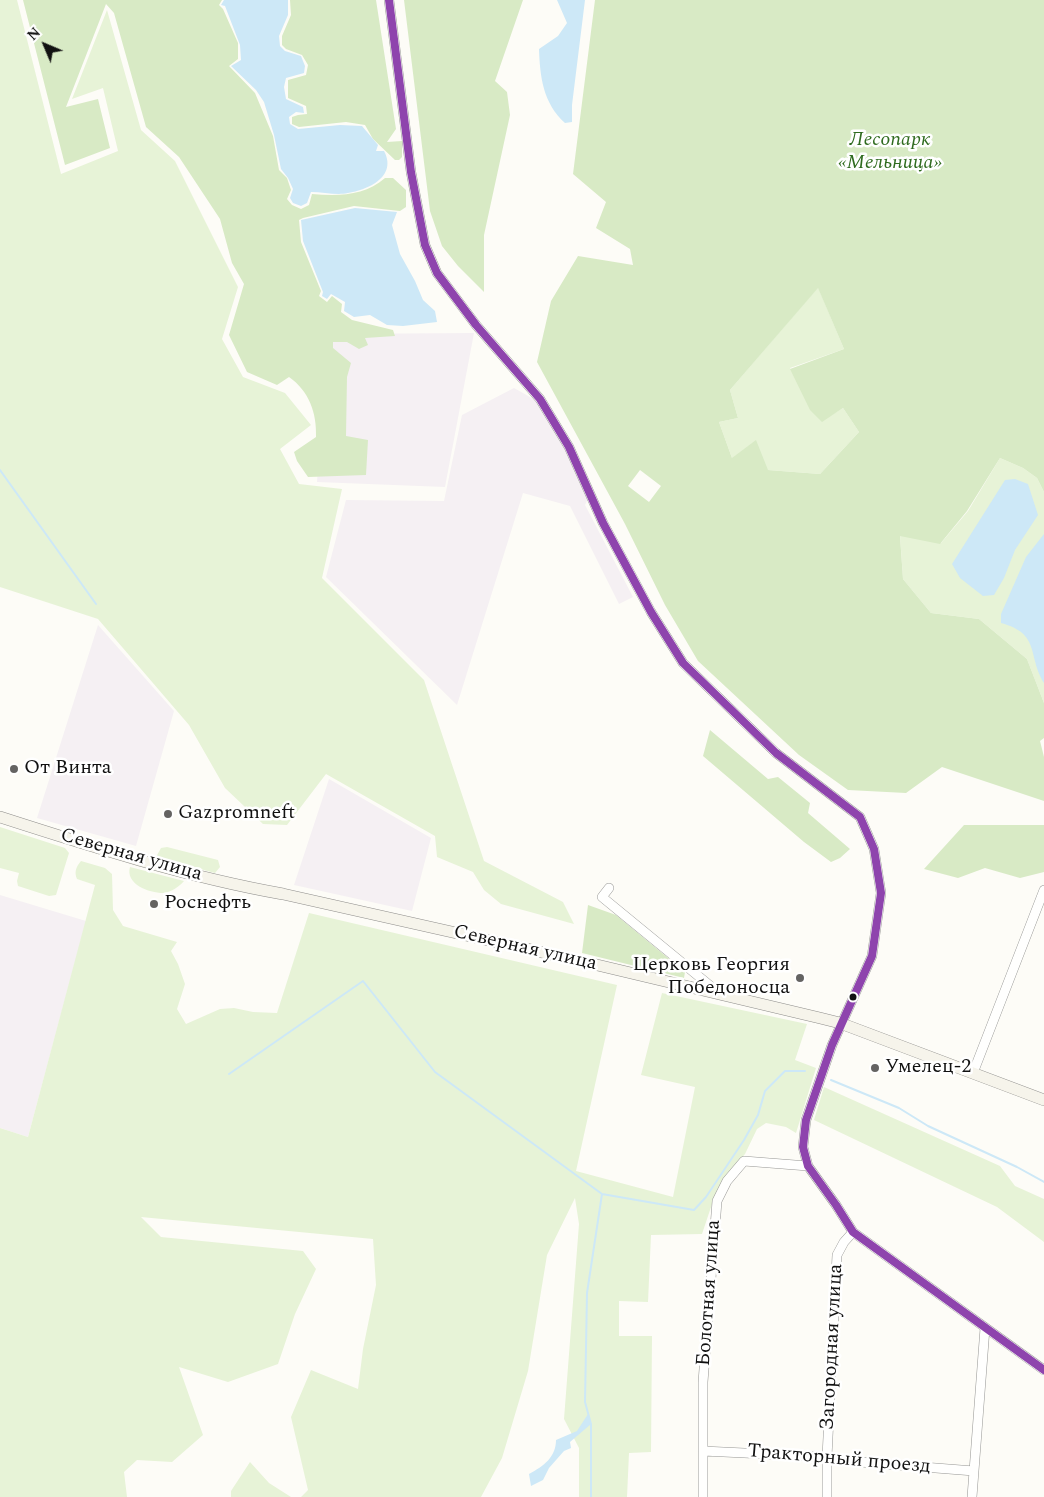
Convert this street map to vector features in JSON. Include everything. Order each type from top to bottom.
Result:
[{"type":"main road","name":"Северная улица","points":[[0,817],[101,849],[244,887],[283,894],[572,959],[840,1023],[1044,1100]]},
{"type":"street","points":[[389,0],[411,172],[425,245],[437,272],[476,325],[540,399],[569,447],[603,523],[651,612],[683,663],[776,753],[860,817],[874,848],[879,873],[881,902],[872,956],[840,1023],[806,1120],[803,1147],[808,1166],[853,1232],[1044,1370]]},
{"type":"street","points":[[609,888],[602,897],[721,995]]},
{"type":"street","points":[[973,1073],[1044,890]]},
{"type":"street","name":"Болотная улица","points":[[703,1497],[703,1382],[717,1200],[727,1181],[744,1161],[808,1166]]},
{"type":"street","name":"Загородная улица","points":[[827,1497],[827,1457],[837,1255],[844,1242],[853,1232]]},
{"type":"street","points":[[972,1497],[985,1328]]},
{"type":"street","name":"Тракторный проезд","points":[[703,1450],[827,1457],[834,1460],[974,1471]]},
{"type":"shaded area","points":[[474,333],[445,487],[317,482],[327,334]]},
{"type":"shaded area","points":[[514,388],[537,401],[565,446],[588,499],[585,505],[633,597],[619,604],[570,506],[523,493],[457,705],[326,577],[346,500],[444,501],[462,415]]},
{"type":"shaded area","points":[[98,625],[174,711],[136,846],[37,818]]},
{"type":"shaded area","points":[[329,779],[431,838],[412,911],[294,885]]},
{"type":"shaded area","points":[[0,895],[86,921],[28,1137],[0,1128]]},
{"type":"green space","points":[[0,0],[17,0],[61,174],[118,151],[103,88],[72,99],[107,10],[141,130],[175,161],[238,287],[222,339],[243,377],[285,393],[311,425],[280,449],[299,484],[342,489],[322,578],[424,680],[484,861],[563,902],[574,924],[501,904],[484,890],[473,872],[437,857],[435,836],[326,774],[287,825],[263,824],[225,788],[189,725],[98,619],[0,587]]},
{"type":"green space","points":[[23,0],[222,0],[219,5],[223,9],[238,43],[238,59],[229,66],[255,93],[273,136],[279,170],[287,178],[291,190],[287,199],[292,205],[301,209],[309,205],[312,194],[342,195],[360,192],[385,178],[393,178],[406,190],[406,207],[400,211],[354,206],[299,220],[301,242],[321,291],[319,296],[327,302],[332,296],[342,304],[341,312],[352,320],[393,330],[395,336],[365,338],[368,345],[359,349],[347,342],[333,342],[333,348],[351,363],[347,377],[346,436],[368,440],[366,475],[308,477],[297,461],[294,452],[316,437],[315,419],[307,396],[289,377],[277,385],[247,372],[229,335],[244,284],[232,263],[220,219],[179,157],[146,127],[114,13],[106,4],[66,107],[98,99],[110,148],[65,165]]},
{"type":"green space","points":[[290,0],[376,0],[396,129],[387,142],[402,141],[402,157],[399,160],[395,160],[373,139],[365,125],[346,122],[299,127],[292,124],[292,117],[307,114],[306,106],[288,98],[288,80],[306,75],[308,65],[302,55],[286,49],[282,45],[282,36],[291,15]]},
{"type":"green space","points":[[404,0],[523,0],[495,81],[507,92],[510,115],[484,235],[484,292],[458,266],[442,246],[430,211]]},
{"type":"green space","name":"Лесопарк «Мельница»","points":[[595,0],[1044,0],[1044,492],[1037,478],[1023,468],[1000,458],[967,511],[940,544],[900,536],[903,579],[931,613],[979,619],[1027,659],[1044,703],[1044,738],[1040,741],[1044,757],[1044,801],[942,767],[906,793],[848,790],[799,755],[698,661],[665,605],[625,524],[537,362],[551,301],[578,256],[633,265],[630,249],[596,228],[606,202],[573,174]],"holes":[[[818,288],[844,349],[790,369],[810,410],[822,422],[843,408],[859,432],[820,474],[768,470],[756,440],[732,458],[719,422],[738,418],[730,390]],[[640,470],[661,486],[649,502],[628,486]]]},
{"type":"green space","points":[[818,287],[844,349],[790,368],[822,421],[843,408],[859,432],[820,474],[768,470],[732,458],[719,422],[738,418],[730,390]]},
{"type":"green space","points":[[1000,458],[1023,468],[1037,478],[1044,492],[1044,703],[1027,659],[979,619],[931,613],[903,579],[900,535],[941,543],[968,511]]},
{"type":"green space","points":[[710,730],[768,779],[778,777],[810,803],[808,813],[850,849],[840,858],[831,862],[804,842],[703,756]]},
{"type":"green space","points":[[964,825],[1044,825],[1044,872],[1020,878],[985,868],[958,878],[924,869]]},
{"type":"green space","points":[[0,827],[65,848],[69,853],[56,895],[49,896],[18,886],[19,873],[0,868]]},
{"type":"green space","points":[[167,847],[218,860],[220,867],[215,873],[156,857],[161,848]]},
{"type":"green space","points":[[81,861],[105,868],[112,874],[113,910],[123,926],[177,942],[171,951],[185,984],[177,1009],[186,1024],[220,1009],[234,1008],[253,1012],[277,1013],[309,913],[617,985],[576,1171],[673,1197],[695,1087],[641,1075],[662,993],[807,1024],[795,1060],[816,1068],[796,1133],[786,1127],[766,1123],[757,1129],[745,1154],[727,1176],[713,1201],[702,1234],[651,1235],[648,1302],[619,1301],[619,1336],[652,1336],[651,1452],[629,1453],[627,1497],[579,1497],[579,1448],[564,1419],[579,1224],[575,1198],[547,1255],[528,1371],[502,1458],[481,1497],[301,1497],[308,1490],[291,1417],[311,1370],[358,1389],[363,1349],[376,1285],[373,1239],[141,1217],[161,1237],[303,1251],[316,1269],[295,1314],[278,1364],[228,1382],[179,1367],[203,1435],[172,1462],[137,1460],[124,1472],[127,1497],[0,1497],[0,1128],[28,1137],[95,885],[77,879],[76,870]]},
{"type":"green space","points":[[130,867],[184,881],[169,892],[157,893],[135,883],[129,873]]},
{"type":"green space","points":[[588,905],[616,915],[685,972],[684,978],[582,953]]},
{"type":"green space","points":[[824,1087],[1000,1166],[1015,1186],[1044,1199],[1044,1242],[997,1207],[814,1120]]},
{"type":"green space","points":[[250,1462],[269,1483],[291,1497],[231,1497],[231,1491]]},
{"type":"water","points":[[224,0],[288,0],[288,15],[279,36],[280,46],[285,51],[301,56],[305,66],[304,73],[286,78],[284,87],[286,99],[303,107],[304,113],[296,112],[289,117],[290,124],[298,129],[340,125],[362,126],[378,145],[376,151],[384,151],[387,161],[387,169],[376,183],[348,193],[311,192],[307,203],[301,206],[293,203],[290,198],[293,189],[281,169],[274,135],[264,102],[256,90],[231,66],[241,60],[240,45],[225,6],[221,5]]},
{"type":"water","points":[[557,0],[585,0],[572,105],[572,122],[565,123],[547,98],[542,79],[539,49],[558,36],[567,23]]},
{"type":"water","points":[[355,208],[397,212],[392,225],[400,254],[423,300],[435,311],[437,322],[403,326],[387,325],[370,315],[354,317],[344,311],[345,302],[331,294],[327,299],[322,296],[323,292],[303,241],[301,220]]},
{"type":"water","points":[[1015,479],[1028,484],[1038,515],[1015,550],[1004,578],[994,595],[983,596],[960,578],[952,564],[1005,480]]},
{"type":"water","points":[[1044,534],[1044,683],[1028,639],[1014,628],[1001,623],[1001,614],[1026,557]]},
{"type":"water","points":[[588,1414],[591,1424],[570,1442],[571,1448],[564,1451],[549,1468],[543,1480],[531,1486],[529,1474],[540,1468],[548,1460],[554,1451],[556,1440],[577,1431]]},
{"type":"waterway","points":[[0,470],[96,604]]},
{"type":"waterway","points":[[229,1074],[363,981],[435,1072],[602,1194]]},
{"type":"waterway","points":[[591,1497],[591,1424],[585,1402],[587,1293],[602,1194],[694,1210],[706,1197],[744,1140],[758,1115],[765,1091],[785,1071],[805,1071]]},
{"type":"waterway","points":[[831,1080],[899,1108],[928,1126],[1017,1167],[1044,1182]]},
{"type":"transit line","points":[[389,0],[411,172],[425,245],[437,273],[476,325],[540,399],[569,447],[603,523],[651,612],[683,663],[776,753],[860,817],[874,849],[881,893],[872,956],[832,1045],[806,1120],[803,1147],[808,1166],[853,1232],[1044,1370]]},
{"type":"place","name":"От Винта","points":[[14,769]]},
{"type":"place","name":"Gazpromneft","points":[[168,814]]},
{"type":"place","name":"Роснефть","points":[[154,904]]},
{"type":"place","name":"Церковь Георгия Победоносца","points":[[800,978]]},
{"type":"place","name":"Умелец-2","points":[[875,1068]]}]
